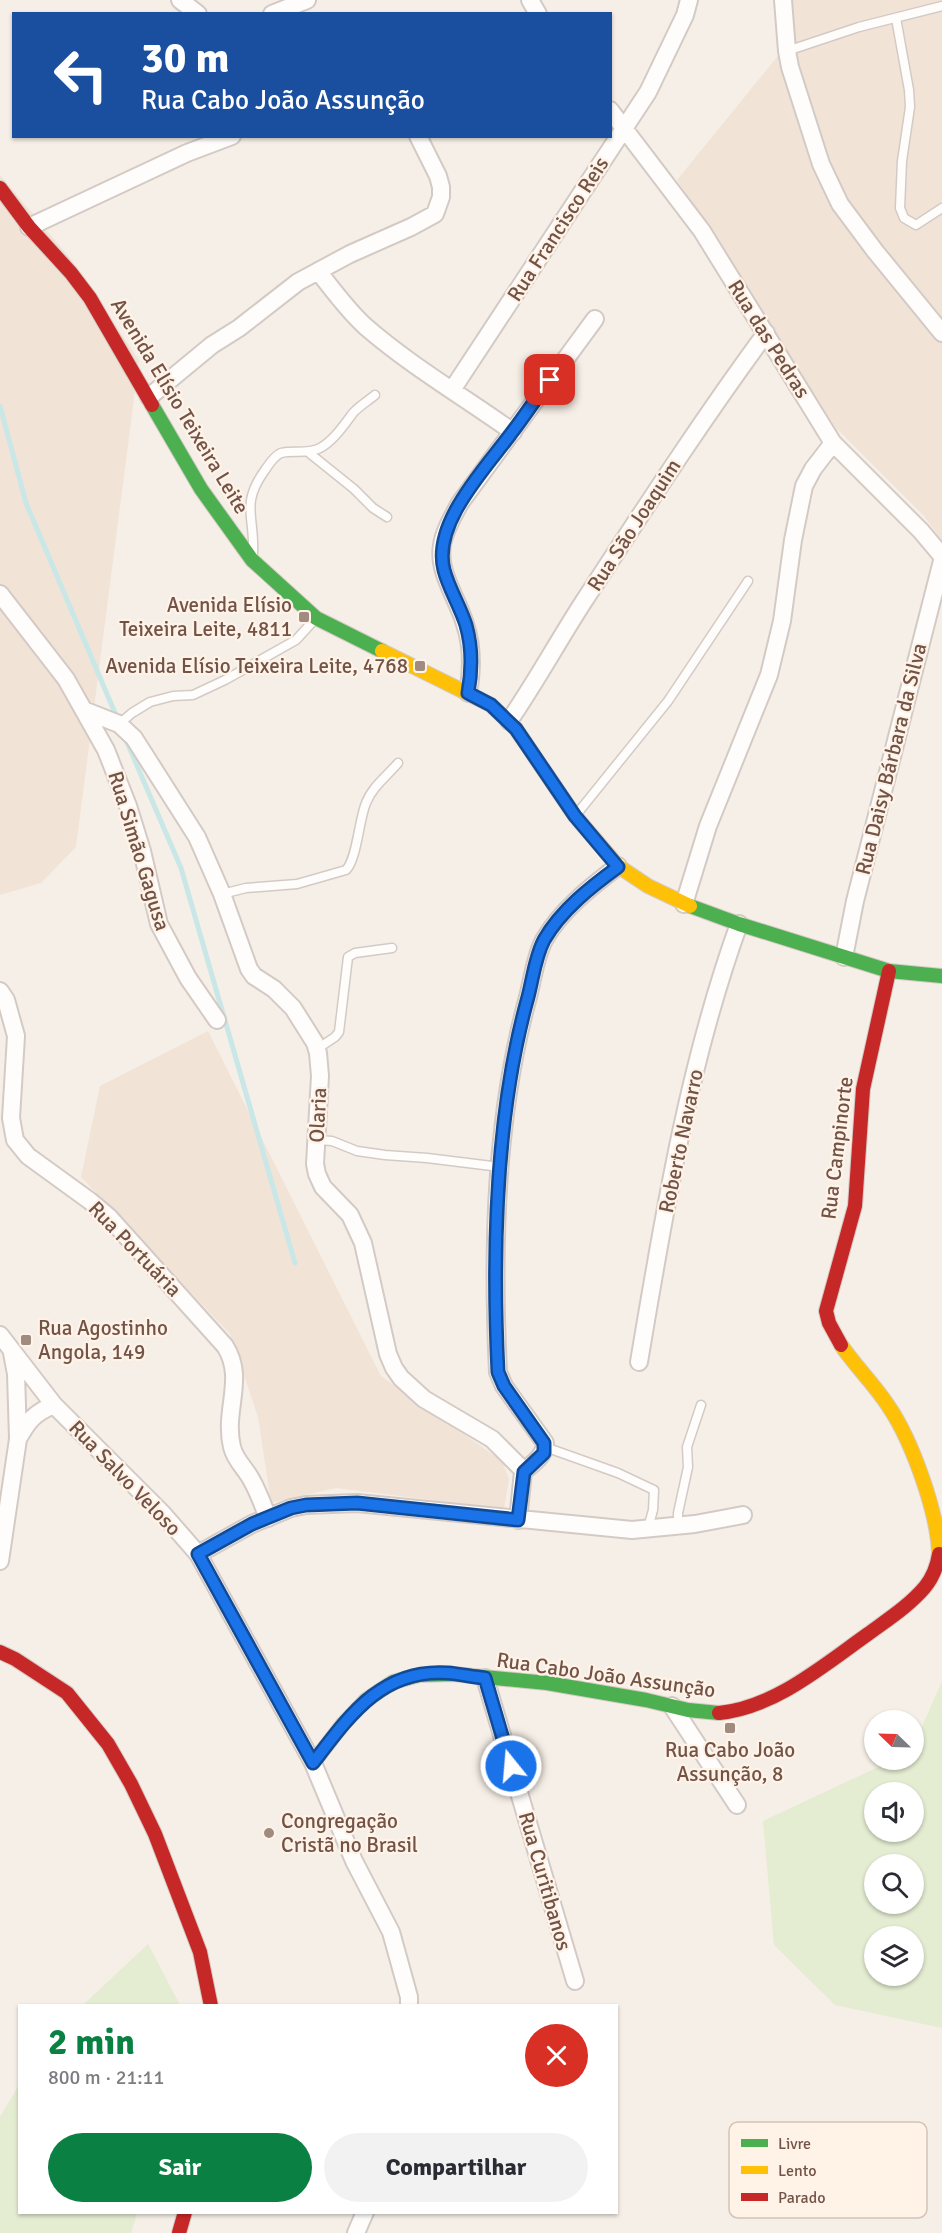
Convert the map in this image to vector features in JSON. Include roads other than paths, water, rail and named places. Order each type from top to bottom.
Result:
[{"type":"main road","name":"Avenida Elísio Teixeira Leite","points":[[0,188],[29,227],[71,273],[90,298],[201,489],[252,560],[316,618],[491,705],[509,721],[575,816],[618,867],[648,886],[684,904],[738,924],[844,957],[889,970],[942,976]]},
{"type":"main road","name":"Rua Campinorte","points":[[889,970],[863,1089],[855,1206],[826,1311],[828,1321],[838,1339],[891,1408],[912,1453],[930,1503],[939,1552]]},
{"type":"main road","name":"Rua Cabo João Assunção","points":[[313,1763],[371,1696],[387,1685],[424,1674],[447,1673],[534,1682],[707,1713],[730,1712],[780,1692],[824,1664],[912,1601],[935,1570],[939,1552]]},
{"type":"main road","points":[[0,1652],[15,1659],[67,1693],[108,1744],[155,1833],[200,1952],[211,2004]]},
{"type":"main road","points":[[180,2233],[185,2214]]},
{"type":"street","points":[[180,0],[195,12]]},
{"type":"street","points":[[277,12],[307,0]]},
{"type":"street","name":"Rua Francisco Reis","points":[[452,390],[648,92],[685,15],[689,0]]},
{"type":"street","points":[[783,0],[787,51],[821,164],[840,204],[942,333]]},
{"type":"street","name":"Rua das Pedras","points":[[612,113],[702,231],[833,443],[921,531],[942,559]]},
{"type":"street","points":[[29,227],[187,153],[227,138]]},
{"type":"street","points":[[149,397],[212,345],[239,328],[298,282],[435,214],[441,197],[441,187],[435,169],[419,138]]},
{"type":"street","points":[[318,271],[365,327],[513,432]]},
{"type":"street","points":[[468,693],[471,677],[466,626],[444,572],[442,546],[460,503],[595,319]]},
{"type":"street","name":"Rua São Joaquim","points":[[509,721],[583,602],[683,450],[766,333]]},
{"type":"street","points":[[684,904],[715,807],[769,675],[782,621],[793,540],[804,486],[813,469],[833,443]]},
{"type":"street","name":"Rua Daisy Bárbara da Silva","points":[[844,957],[855,902],[942,559]]},
{"type":"street","name":"Rua Simão Gagusa","points":[[0,594],[66,679],[106,750],[128,806],[159,924],[188,978],[217,1020]]},
{"type":"street","name":"Olaria","points":[[86,711],[119,724],[134,738],[197,837],[222,894],[249,969],[254,976],[286,1000],[317,1048],[321,1076],[315,1164],[317,1174],[323,1187],[350,1215],[363,1243],[388,1354],[394,1368],[401,1378],[424,1399],[492,1439],[524,1472]]},
{"type":"street","points":[[518,1520],[524,1472],[544,1453],[545,1447],[541,1437],[504,1386],[498,1372],[497,1239],[500,1167],[510,1081],[522,1018],[542,946],[552,929],[575,903],[618,867]]},
{"type":"street","name":"Roberto Navarro","points":[[639,1362],[662,1228],[683,1127],[713,1004],[738,924]]},
{"type":"street","name":"Rua Portuária","points":[[0,991],[8,1006],[16,1036],[11,1118],[17,1144],[28,1156],[109,1217],[225,1346],[235,1370],[229,1420],[232,1446],[237,1459],[252,1480],[268,1518]]},
{"type":"street","name":"Rua Salvo Veloso","points":[[0,1335],[54,1405],[163,1514],[198,1554],[313,1763],[354,1861],[391,1932],[409,2004]]},
{"type":"street","points":[[0,1561],[18,1439],[16,1374],[11,1350]]},
{"type":"street","points":[[18,1439],[27,1423],[39,1411],[54,1405]]},
{"type":"street","points":[[198,1554],[268,1518],[306,1505],[357,1503],[632,1530],[678,1526],[743,1515]]},
{"type":"street","name":"Rua Curitibanos","points":[[485,1678],[575,1981]]},
{"type":"street","points":[[672,1706],[737,1806]]},
{"type":"street","points":[[356,2233],[364,2214]]},
{"type":"lane","points":[[787,51],[837,33],[942,6]]},
{"type":"lane","points":[[896,18],[910,107],[902,161],[900,208],[904,219],[916,225],[942,208]]},
{"type":"lane","points":[[252,560],[254,533],[249,505],[254,489],[276,456],[281,453],[308,452],[320,448],[355,411],[375,395]]},
{"type":"lane","points":[[308,452],[354,489],[373,508],[387,517]]},
{"type":"lane","points":[[575,816],[668,701],[748,581]]},
{"type":"lane","points":[[119,724],[150,702],[193,694],[225,680],[296,640],[316,618]]},
{"type":"lane","points":[[222,894],[246,888],[297,884],[346,870],[354,857],[358,828],[367,799],[398,763]]},
{"type":"lane","points":[[317,1048],[339,1032],[348,957],[355,953],[392,948]]},
{"type":"lane","points":[[318,1140],[332,1141],[357,1150],[385,1155],[500,1167]]},
{"type":"lane","points":[[678,1526],[678,1513],[688,1467],[687,1447],[701,1405]]},
{"type":"lane","points":[[545,1447],[618,1473],[654,1490],[653,1510],[648,1528]]},
{"type":"waterway","points":[[0,406],[26,503],[118,720]]},
{"type":"waterway","points":[[126,740],[181,868],[295,1263]]},
{"type":"place","name":"Avenida Elísio Teixeira Leite, 4811","points":[[304,617]]},
{"type":"place","name":"Avenida Elísio Teixeira Leite, 4768","points":[[420,666]]},
{"type":"place","name":"Rua Agostinho Angola, 149","points":[[26,1340]]},
{"type":"place","name":"Rua Cabo João Assunção, 8","points":[[730,1728]]},
{"type":"place","name":"Congregação Cristã no Brasil","points":[[269,1833]]}]
